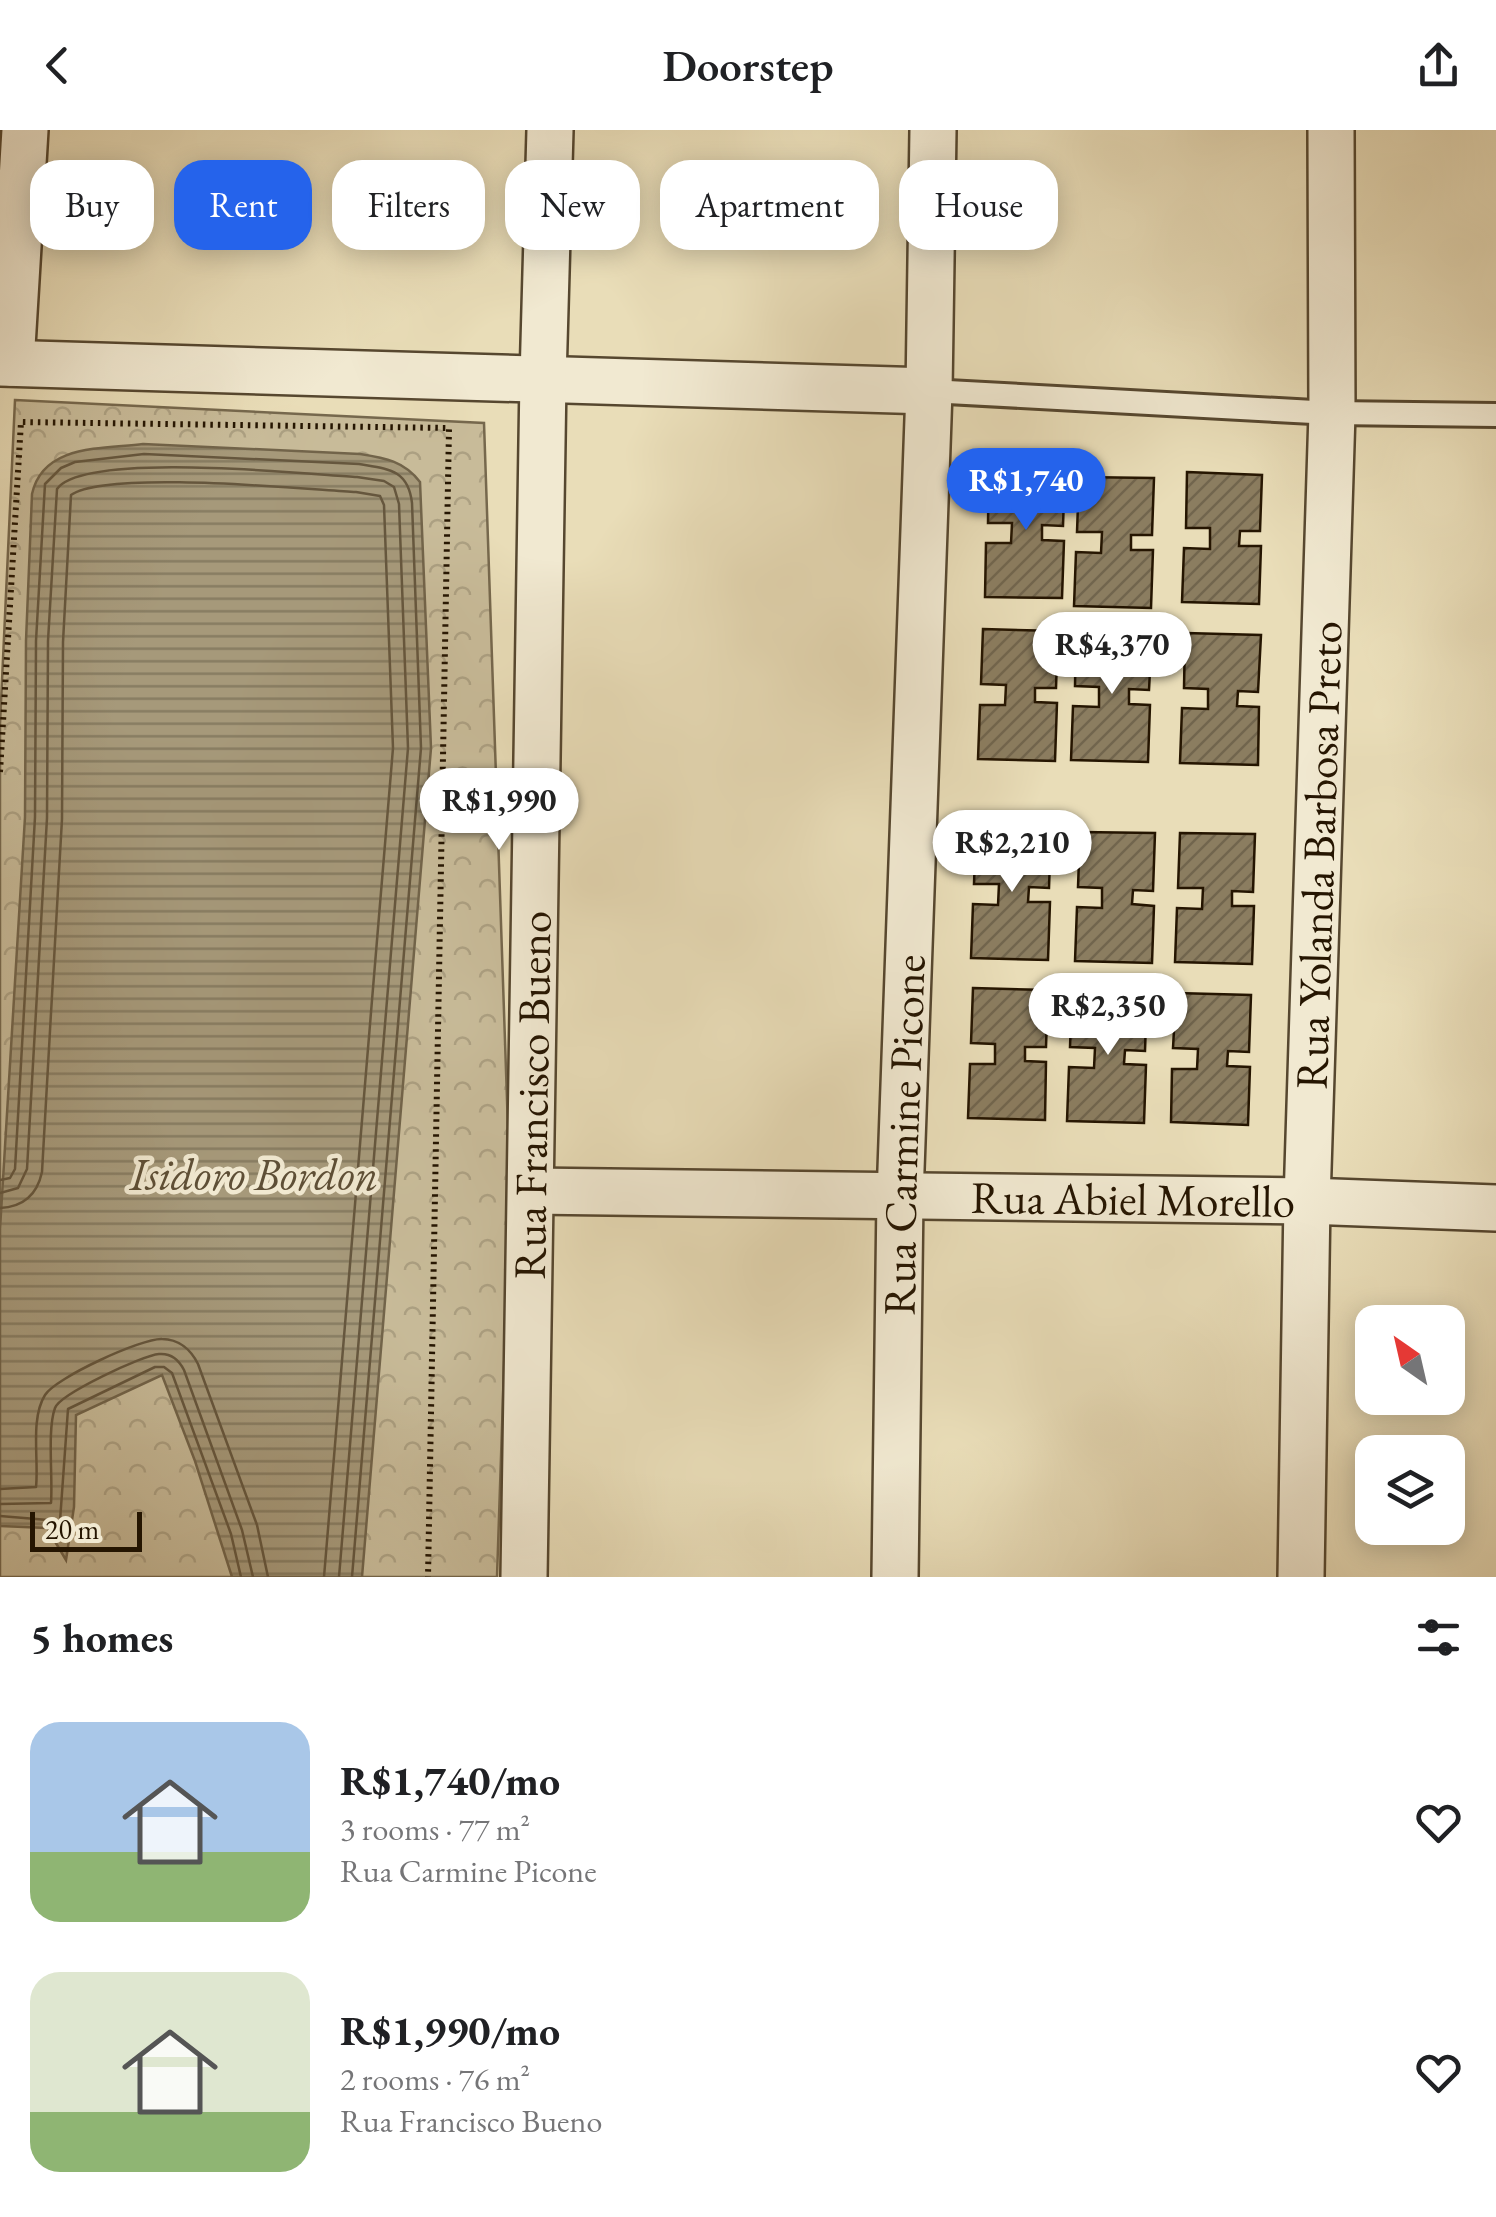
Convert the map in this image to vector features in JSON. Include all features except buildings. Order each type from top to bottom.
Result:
[{"type":"street","points":[[25,130],[5,363],[929,390]]},
{"type":"street","name":"Rua Francisco Bueno","points":[[524,1577],[550,130]]},
{"type":"street","name":"Rua Carmine Picone","points":[[895,1577],[900,1196],[929,390],[933,130]]},
{"type":"street","name":"Rua Yolanda Barbosa Preto","points":[[1302,1577],[1308,1201],[1332,413],[1330,130]]},
{"type":"street","name":"Rua Abiel Morello","points":[[531,1191],[1308,1201],[1496,1208]]},
{"type":"lane","points":[[929,390],[1332,413],[1496,416]]},
{"type":"path","points":[[0,772],[21,422],[449,428],[428,1577]]},
{"type":"green space","name":"Isidoro Bordon","points":[[15,400],[484,423],[510,1188],[497,1577],[0,1577],[0,724]]},
{"type":"water","name":"Isidoro Bordon","points":[[143,444],[360,454],[401,465],[420,482],[431,748],[362,1577],[232,1577],[195,1461],[162,1375],[76,1415],[74,1507],[66,1560],[47,1528],[0,1526],[0,1229],[25,817],[32,494],[38,478],[61,458],[93,449]]}]
